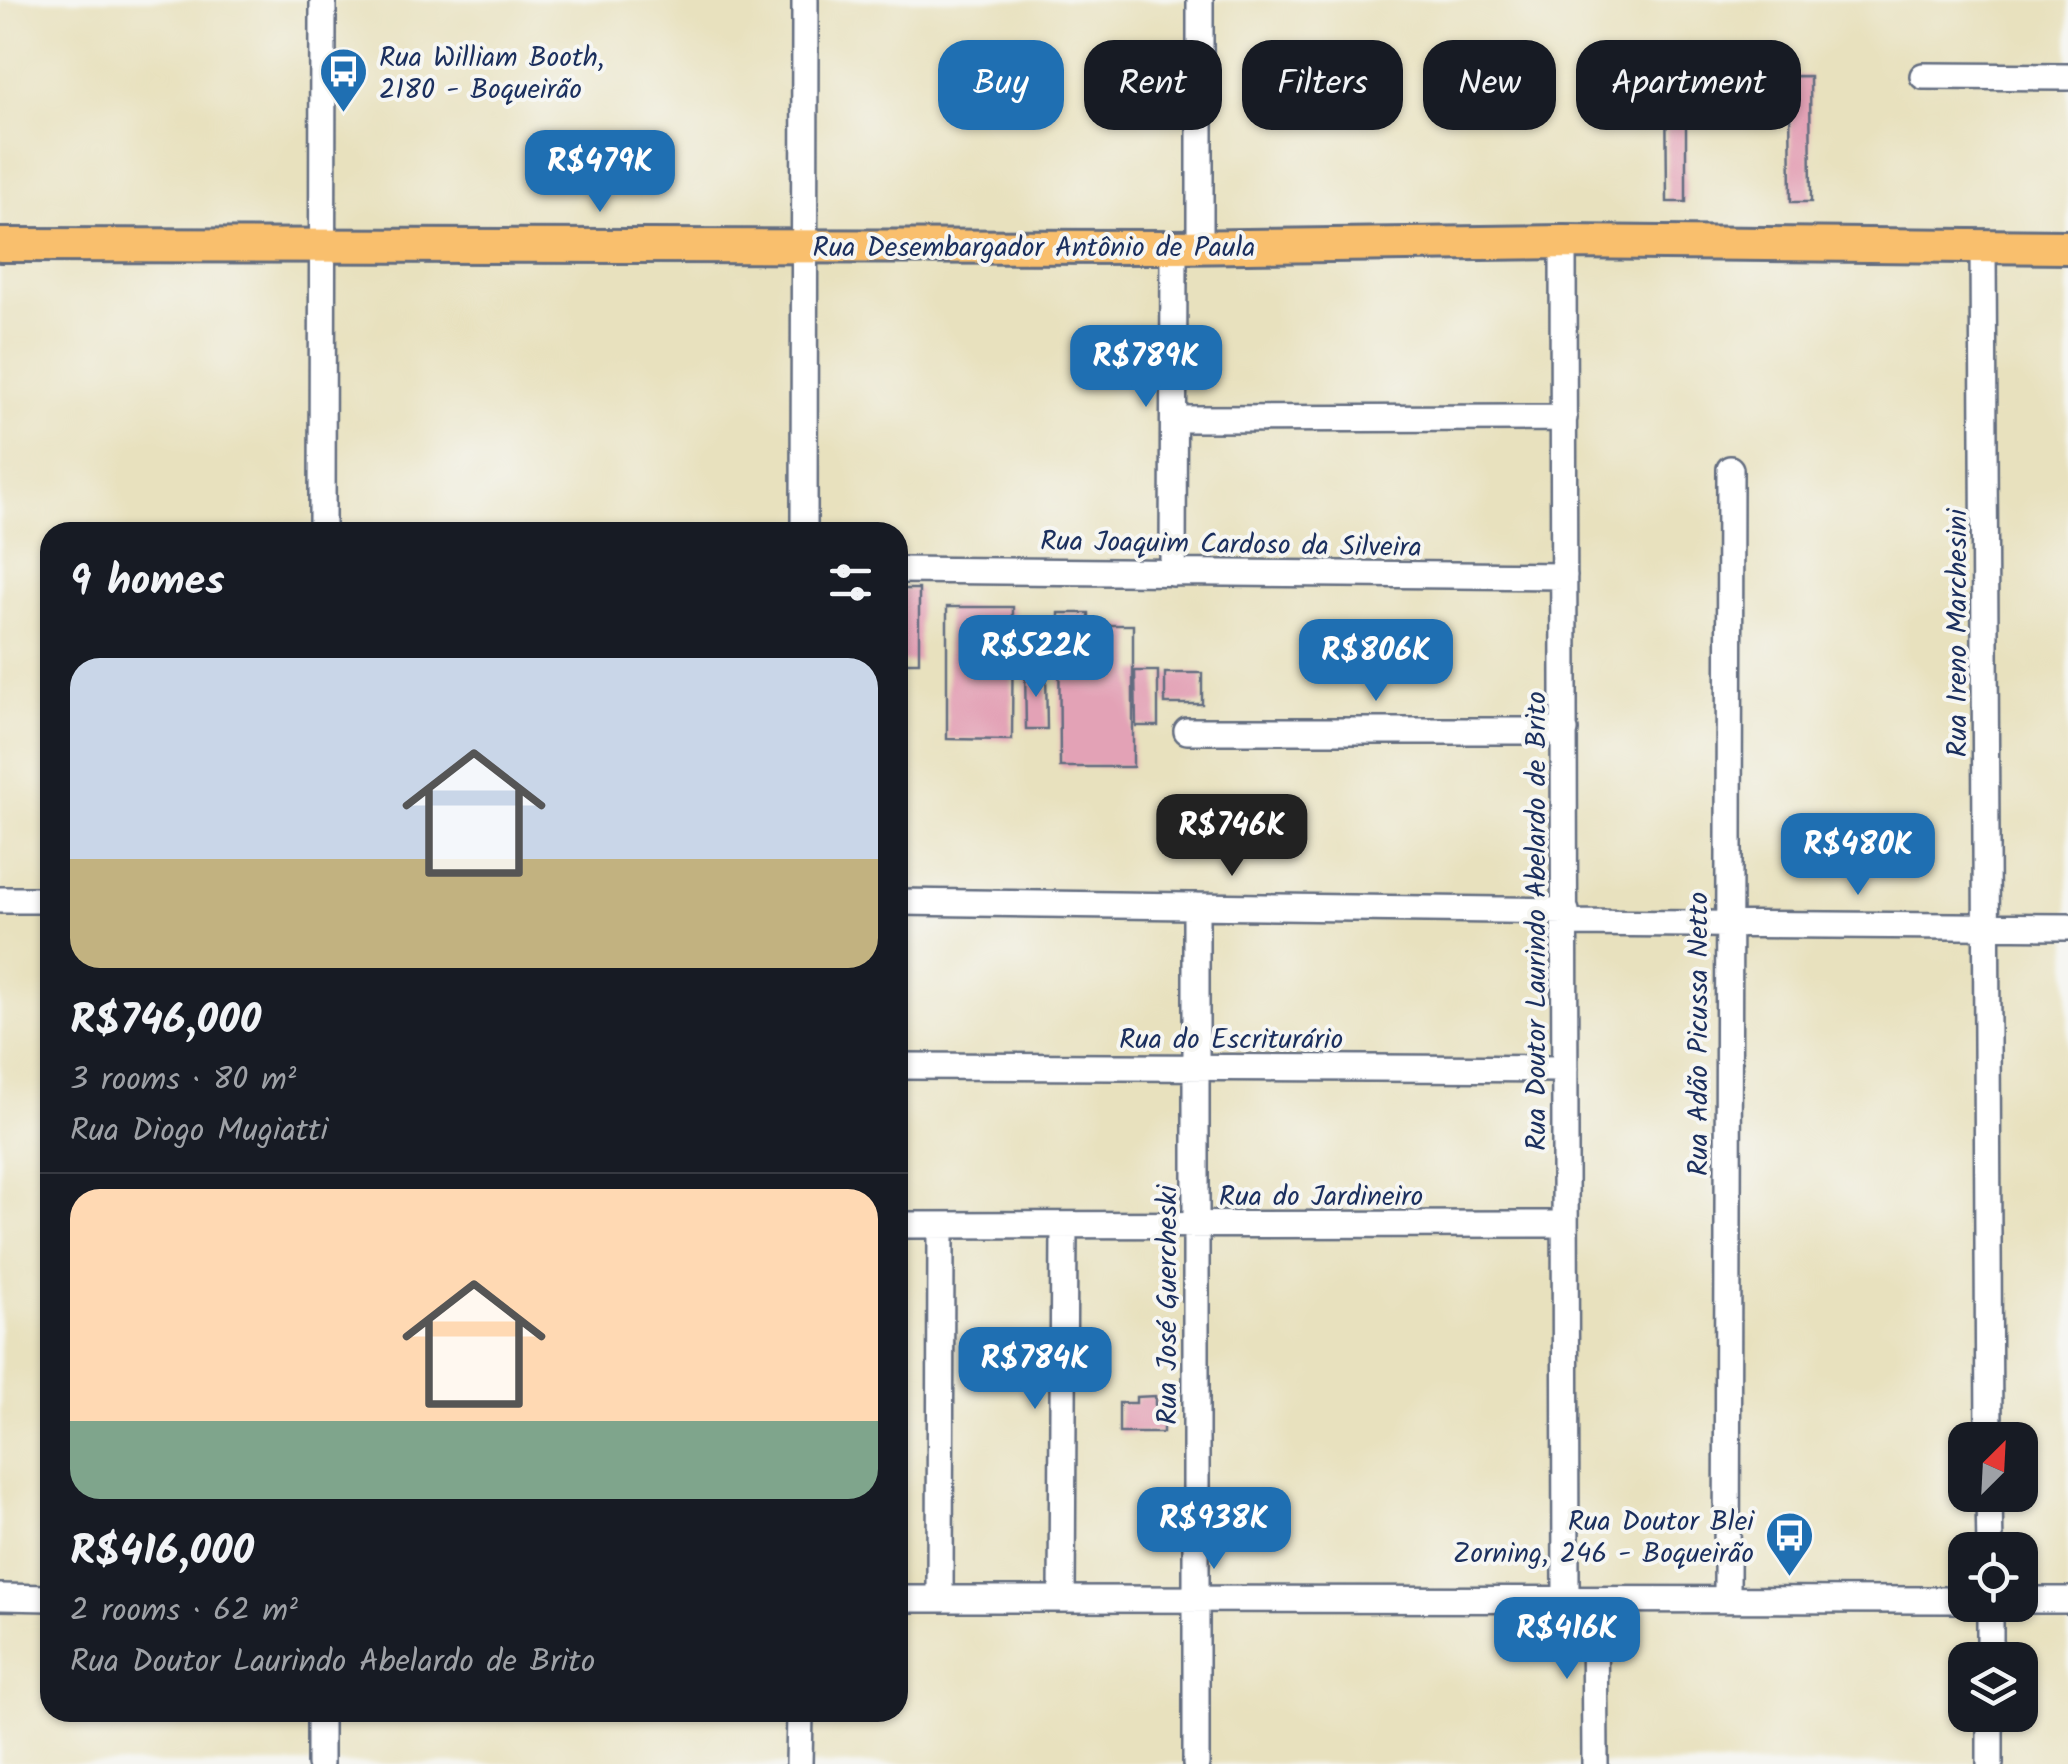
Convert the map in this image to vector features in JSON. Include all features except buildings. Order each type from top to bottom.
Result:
[{"type":"main road","name":"Rua Desembargador Antônio de Paula","points":[[0,245],[1187,247],[1563,242],[2068,247]]},
{"type":"street","points":[[322,522],[324,0]]},
{"type":"street","points":[[804,522],[805,0]]},
{"type":"street","points":[[1173,573],[1174,419],[1200,0]]},
{"type":"street","points":[[1924,76],[2068,77]]},
{"type":"street","name":"Rua Doutor Laurindo Abelardo de Brito","points":[[1563,242],[1566,1600]]},
{"type":"street","name":"Rua Ireno Marchesini","points":[[1983,246],[1989,1422]]},
{"type":"street","points":[[1174,419],[1564,418]]},
{"type":"street","name":"Rua Adão Picussa Netto","points":[[1727,1600],[1730,469]]},
{"type":"street","name":"Rua Joaquim Cardoso da Silveira","points":[[908,570],[1564,576]]},
{"type":"street","points":[[1187,732],[1565,732]]},
{"type":"street","points":[[0,900],[40,900]]},
{"type":"street","points":[[908,902],[1196,906],[1727,924],[2068,927]]},
{"type":"street","name":"Rua José Guercheski","points":[[1196,906],[1196,1764]]},
{"type":"street","name":"Rua do Escriturário","points":[[908,1066],[1565,1069]]},
{"type":"street","name":"Rua do Jardineiro","points":[[908,1226],[1564,1224]]},
{"type":"street","points":[[940,1599],[941,1226]]},
{"type":"street","points":[[1062,1599],[1064,1226]]},
{"type":"street","points":[[0,1598],[40,1598]]},
{"type":"street","points":[[908,1599],[1948,1600]]},
{"type":"street","points":[[1594,1600],[1595,1764]]},
{"type":"street","points":[[2038,1600],[2068,1600]]},
{"type":"street","points":[[320,1722],[320,1764]]},
{"type":"street","points":[[800,1722],[800,1764]]},
{"type":"street","points":[[1990,1732],[1990,1764]]},
{"type":"place","name":"Rua William Booth, 2180 - Boqueirão","points":[[344,114]]},
{"type":"place","name":"Rua Doutor Blei Zorning, 246 - Boqueirão","points":[[1789,1578]]}]
